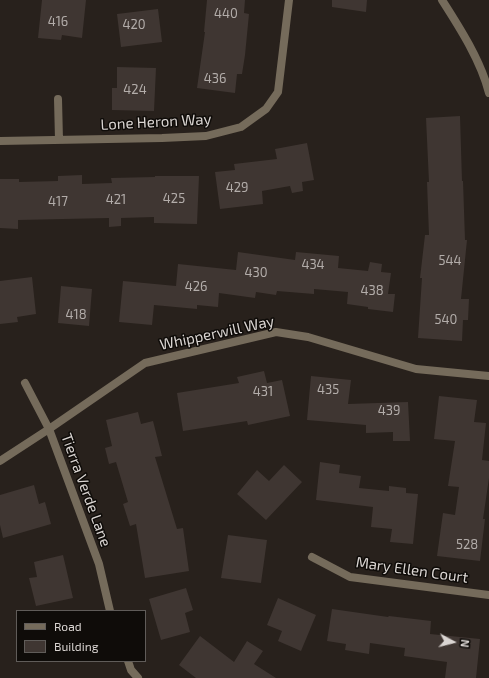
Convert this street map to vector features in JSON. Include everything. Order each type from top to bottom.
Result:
[{"type":"street","name":"Lone Heron Way","points":[[0,141],[206,136],[241,127],[266,109],[278,92],[289,0]]},
{"type":"street","points":[[442,0],[465,37],[486,81],[489,93]]},
{"type":"street","points":[[58,99],[59,140]]},
{"type":"street","name":"Whipperwill Way","points":[[0,461],[145,363],[276,332],[308,337],[416,369],[489,376]]},
{"type":"street","name":"Tierra Verde Lane","points":[[25,383],[49,429],[99,564],[110,610]]},
{"type":"street","name":"Mary Ellen Court","points":[[312,557],[350,577],[489,595]]},
{"type":"street","points":[[128,662],[131,670],[138,678]]},
{"type":"building","points":[[42,0],[86,0],[82,38],[62,35],[61,40],[38,38]]},
{"type":"building","points":[[207,0],[245,0],[244,13],[249,14],[245,55],[242,74],[237,74],[235,93],[197,88],[205,32]]},
{"type":"building","points":[[332,0],[367,0],[366,12],[332,7]]},
{"type":"building","points":[[158,9],[162,42],[121,47],[117,14]]},
{"type":"building","points":[[117,67],[156,68],[154,111],[112,110],[112,88],[117,88]]},
{"type":"building","points":[[460,116],[465,240],[467,240],[461,299],[469,299],[468,320],[463,320],[462,341],[418,338],[422,278],[420,278],[425,235],[429,235],[427,182],[429,182],[426,118]]},
{"type":"building","points":[[307,143],[314,180],[302,182],[303,191],[292,193],[290,186],[262,191],[263,204],[220,209],[215,172],[235,170],[234,164],[277,159],[275,149]]},
{"type":"building","points":[[82,175],[82,184],[112,183],[111,178],[199,176],[197,224],[154,223],[154,217],[121,218],[121,226],[109,227],[109,218],[18,220],[18,229],[0,228],[0,179],[19,179],[19,182],[58,181],[58,176]]},
{"type":"building","points":[[238,252],[295,260],[296,252],[339,256],[338,268],[368,271],[370,262],[382,264],[381,272],[391,273],[388,294],[395,294],[393,312],[368,309],[368,307],[347,304],[348,292],[314,289],[314,294],[277,291],[276,295],[256,292],[255,298],[219,293],[218,307],[197,305],[197,309],[154,305],[152,325],[119,322],[123,281],[176,286],[178,264],[236,270]]},
{"type":"building","points":[[32,277],[36,314],[17,317],[18,322],[0,324],[0,281]]},
{"type":"building","points":[[61,286],[92,289],[89,326],[58,323]]},
{"type":"building","points":[[264,371],[267,383],[282,380],[290,416],[248,425],[247,421],[183,431],[177,393],[239,383],[237,377]]},
{"type":"building","points":[[311,376],[351,380],[348,404],[408,402],[410,441],[393,441],[393,432],[366,433],[366,425],[307,420]]},
{"type":"building","points":[[439,396],[477,400],[474,422],[486,423],[482,460],[489,461],[489,478],[483,519],[485,519],[480,561],[437,556],[443,513],[455,515],[459,487],[448,486],[455,441],[434,439]]},
{"type":"building","points":[[138,412],[141,424],[153,421],[162,456],[155,457],[177,529],[183,528],[189,571],[145,578],[136,524],[130,526],[123,504],[128,502],[116,462],[109,464],[105,448],[112,446],[106,420]]},
{"type":"building","points":[[320,462],[340,465],[339,473],[361,476],[359,488],[389,491],[389,486],[406,488],[406,493],[418,494],[413,544],[390,542],[392,529],[371,527],[373,507],[316,500]]},
{"type":"building","points":[[284,465],[302,482],[266,520],[237,494],[257,470],[269,481]]},
{"type":"building","points":[[34,485],[39,504],[45,502],[51,524],[3,538],[0,525],[0,495]]},
{"type":"building","points":[[228,535],[267,540],[261,583],[221,578]]},
{"type":"building","points":[[63,555],[73,598],[36,606],[29,578],[37,577],[34,562]]},
{"type":"building","points":[[186,588],[193,610],[185,613],[190,632],[161,640],[149,599]]},
{"type":"building","points":[[278,598],[316,615],[301,651],[278,641],[282,631],[267,625]]},
{"type":"building","points":[[332,609],[388,617],[431,621],[430,634],[480,639],[476,678],[445,678],[447,662],[404,656],[405,648],[370,643],[369,654],[345,650],[346,644],[327,641]]},
{"type":"building","points":[[200,636],[234,662],[247,641],[263,651],[254,664],[276,678],[196,678],[179,665]]}]
